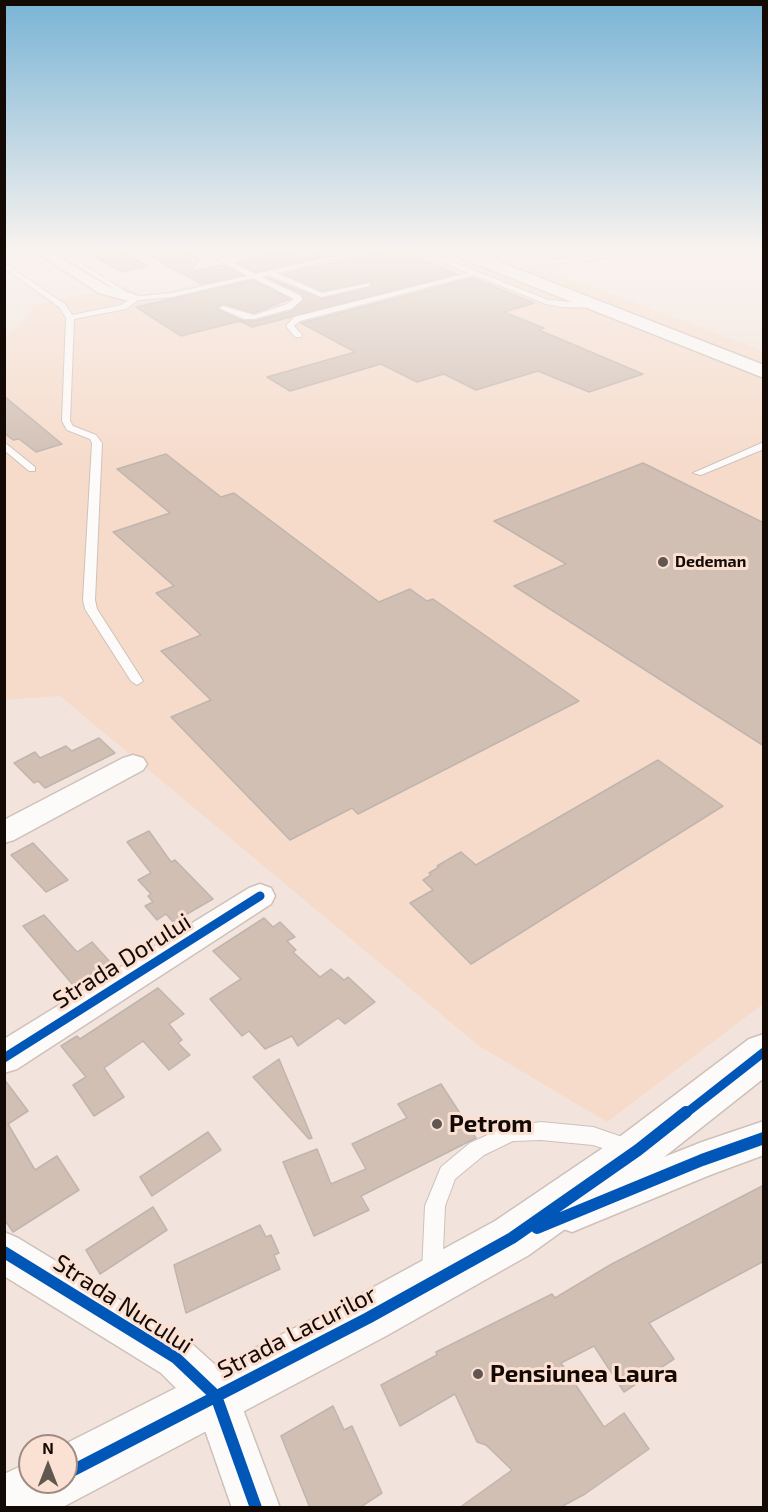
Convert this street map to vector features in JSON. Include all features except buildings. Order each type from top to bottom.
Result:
[{"type":"main road","points":[[636,322],[764,372]]},
{"type":"main road","name":"Strada Lacurilor","points":[[78,1468],[431,1285],[512,1238],[638,1150],[764,1052]]},
{"type":"main road","points":[[4,1505],[26,1494]]},
{"type":"street","points":[[4,833],[133,764]]},
{"type":"street","name":"Strada Dorului","points":[[4,1058],[260,896]]},
{"type":"street","name":"Strada Lacurilor","points":[[512,1238],[702,1160],[764,1138]]},
{"type":"street","name":"Strada Nucului","points":[[4,1252],[176,1358],[216,1396]]},
{"type":"street","points":[[216,1396],[256,1508]]},
{"type":"lane","points":[[70,322],[66,421],[70,428],[93,437],[97,443],[88,600],[91,609],[137,681]]},
{"type":"lane","points":[[294,322],[290,326],[298,335]]},
{"type":"lane","points":[[4,445],[32,469]]},
{"type":"lane","points":[[698,473],[764,445]]},
{"type":"lane","points":[[431,1285],[435,1206],[448,1173],[477,1149],[512,1133],[541,1131],[593,1136],[638,1150]]},
{"type":"shaded area","points":[[24,322],[685,322],[763,351],[763,1004],[607,1122],[479,1046],[60,696],[5,700],[4,337]]},
{"type":"cycle path","points":[[4,1058],[260,896]]},
{"type":"cycle path","points":[[78,1468],[368,1318],[512,1238],[638,1150],[764,1052]]},
{"type":"cycle path","points":[[537,1228],[702,1160],[764,1138]]},
{"type":"cycle path","points":[[4,1252],[176,1358],[216,1396],[256,1508]]},
{"type":"place","name":"Dedeman","points":[[663,562]]},
{"type":"place","name":"Petrom","points":[[437,1124]]},
{"type":"place","name":"Pensiunea Laura","points":[[478,1374]]}]
